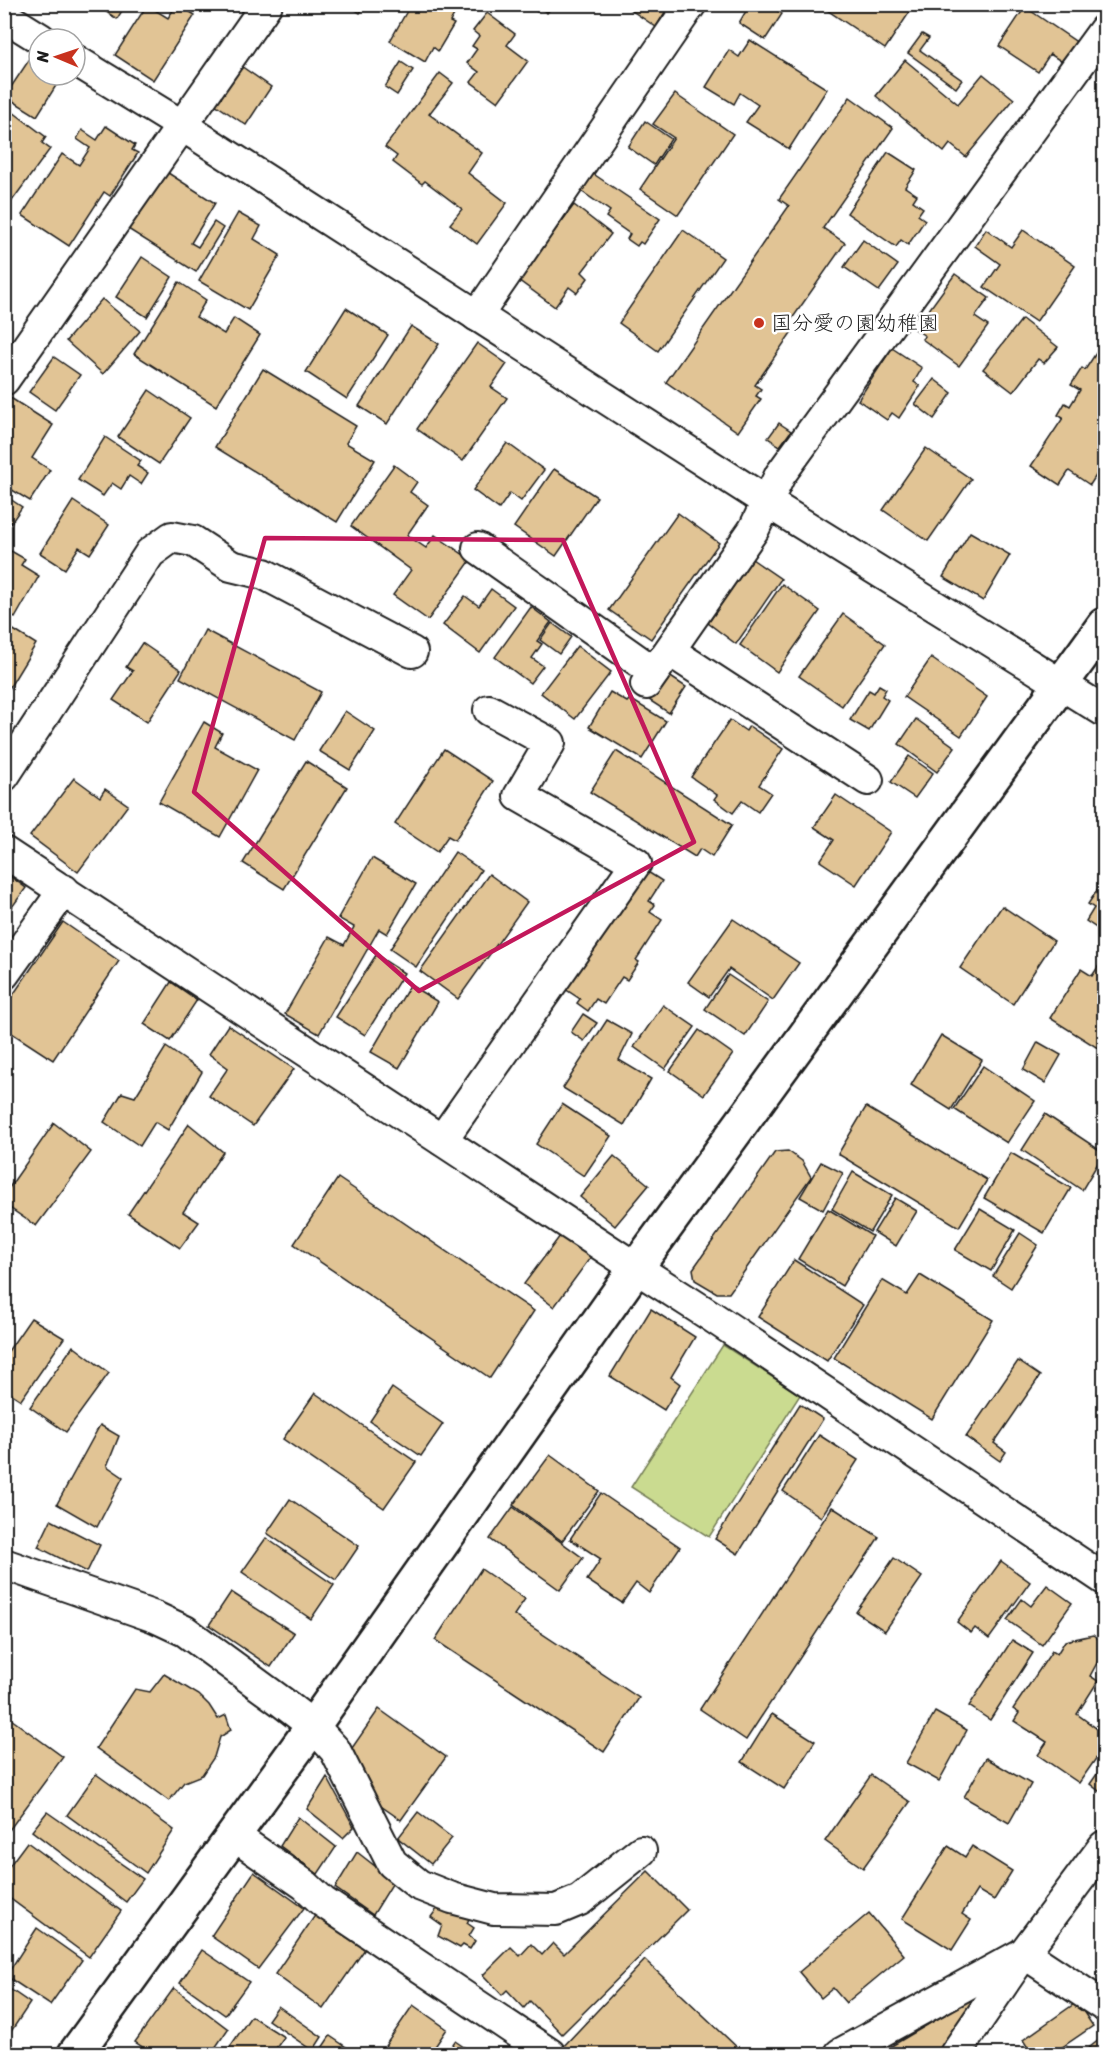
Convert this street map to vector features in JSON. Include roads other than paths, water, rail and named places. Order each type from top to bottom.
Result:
[{"type":"street","points":[[4,380],[267,4]]},
{"type":"street","points":[[477,316],[691,4]]},
{"type":"street","points":[[4,16],[27,30]]},
{"type":"street","points":[[657,669],[754,529],[780,475],[1104,30]]},
{"type":"street","points":[[87,67],[181,125],[767,502],[1104,711]]},
{"type":"street","points":[[4,776],[150,553],[172,537],[193,541],[231,566],[264,574],[412,652]]},
{"type":"street","points":[[478,548],[657,669],[868,780]]},
{"type":"street","points":[[75,2055],[313,1726],[636,1268],[1104,625]]},
{"type":"street","points":[[442,1140],[636,863],[519,796],[549,743],[489,710]]},
{"type":"street","points":[[4,852],[711,1316],[1104,1579]]},
{"type":"street","points":[[4,974],[64,890]]},
{"type":"street","points":[[4,1564],[155,1617],[185,1631],[313,1726],[335,1750],[392,1863],[418,1885],[494,1909],[556,1910],[580,1899],[641,1851]]},
{"type":"street","points":[[233,1835],[306,1885],[323,1902],[550,2055]]},
{"type":"street","points":[[955,2055],[1024,1953],[1104,1846]]},
{"type":"street","points":[[1024,1953],[1104,2006]]},
{"type":"street","points":[[840,2055],[1024,1953]]},
{"type":"place","name":"国分愛の園幼稚園","points":[[759,323]]}]
